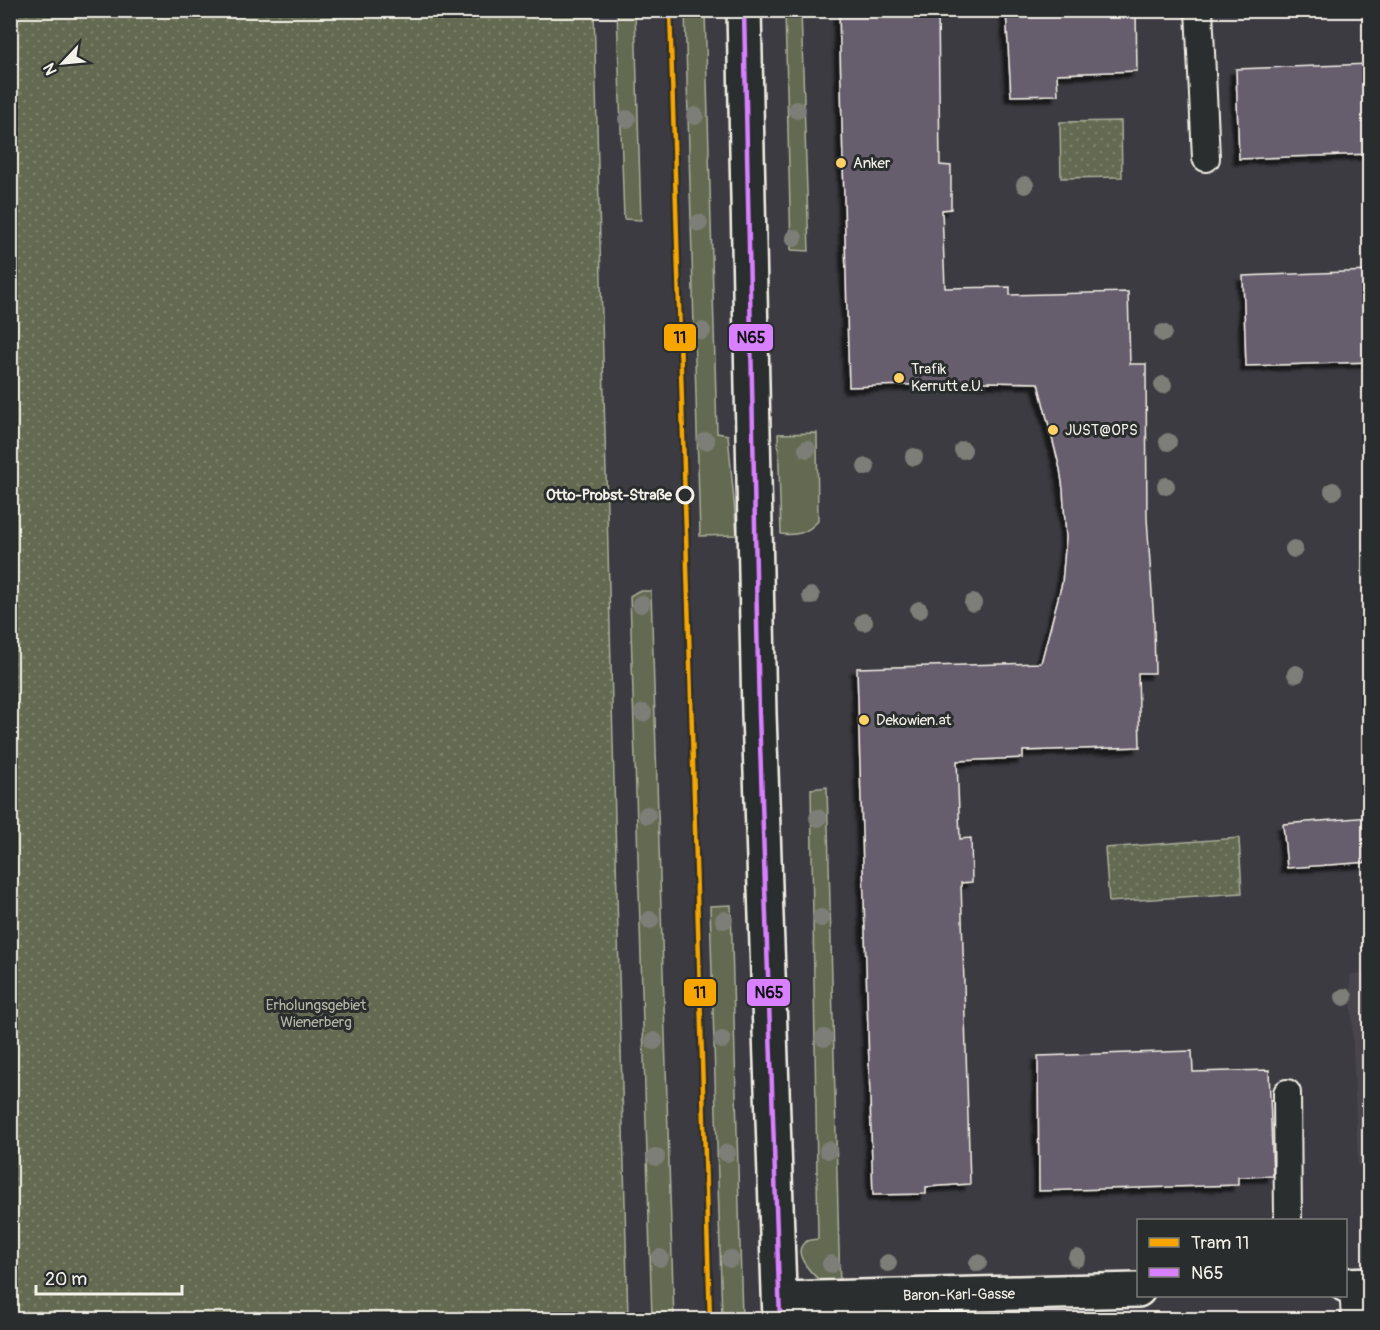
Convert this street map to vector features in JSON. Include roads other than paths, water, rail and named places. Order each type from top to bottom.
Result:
[{"type":"street","points":[[744,10],[759,714],[780,1309]]},
{"type":"street","name":"Baron-Karl-Gasse","points":[[780,1309],[1137,1290]]},
{"type":"lane","points":[[1199,10],[1206,158]]},
{"type":"lane","points":[[1287,1093],[1288,1219]]},
{"type":"lane","points":[[1355,1320],[1356,1285]]},
{"type":"tram line","name":"11","points":[[670,10],[710,1320]]},
{"type":"place","name":"Anker","points":[[841,163]]},
{"type":"place","name":"Trafik Kerrutt e.U.","points":[[899,378]]},
{"type":"place","name":"JUST@OPS","points":[[1053,430]]},
{"type":"place","name":"Otto-Probst-Straße","points":[[685,495]]},
{"type":"place","name":"Dekowien.at","points":[[864,720]]},
{"type":"park label","name":"Erholungsgebiet Wienerberg","points":[[316,1014]]}]
